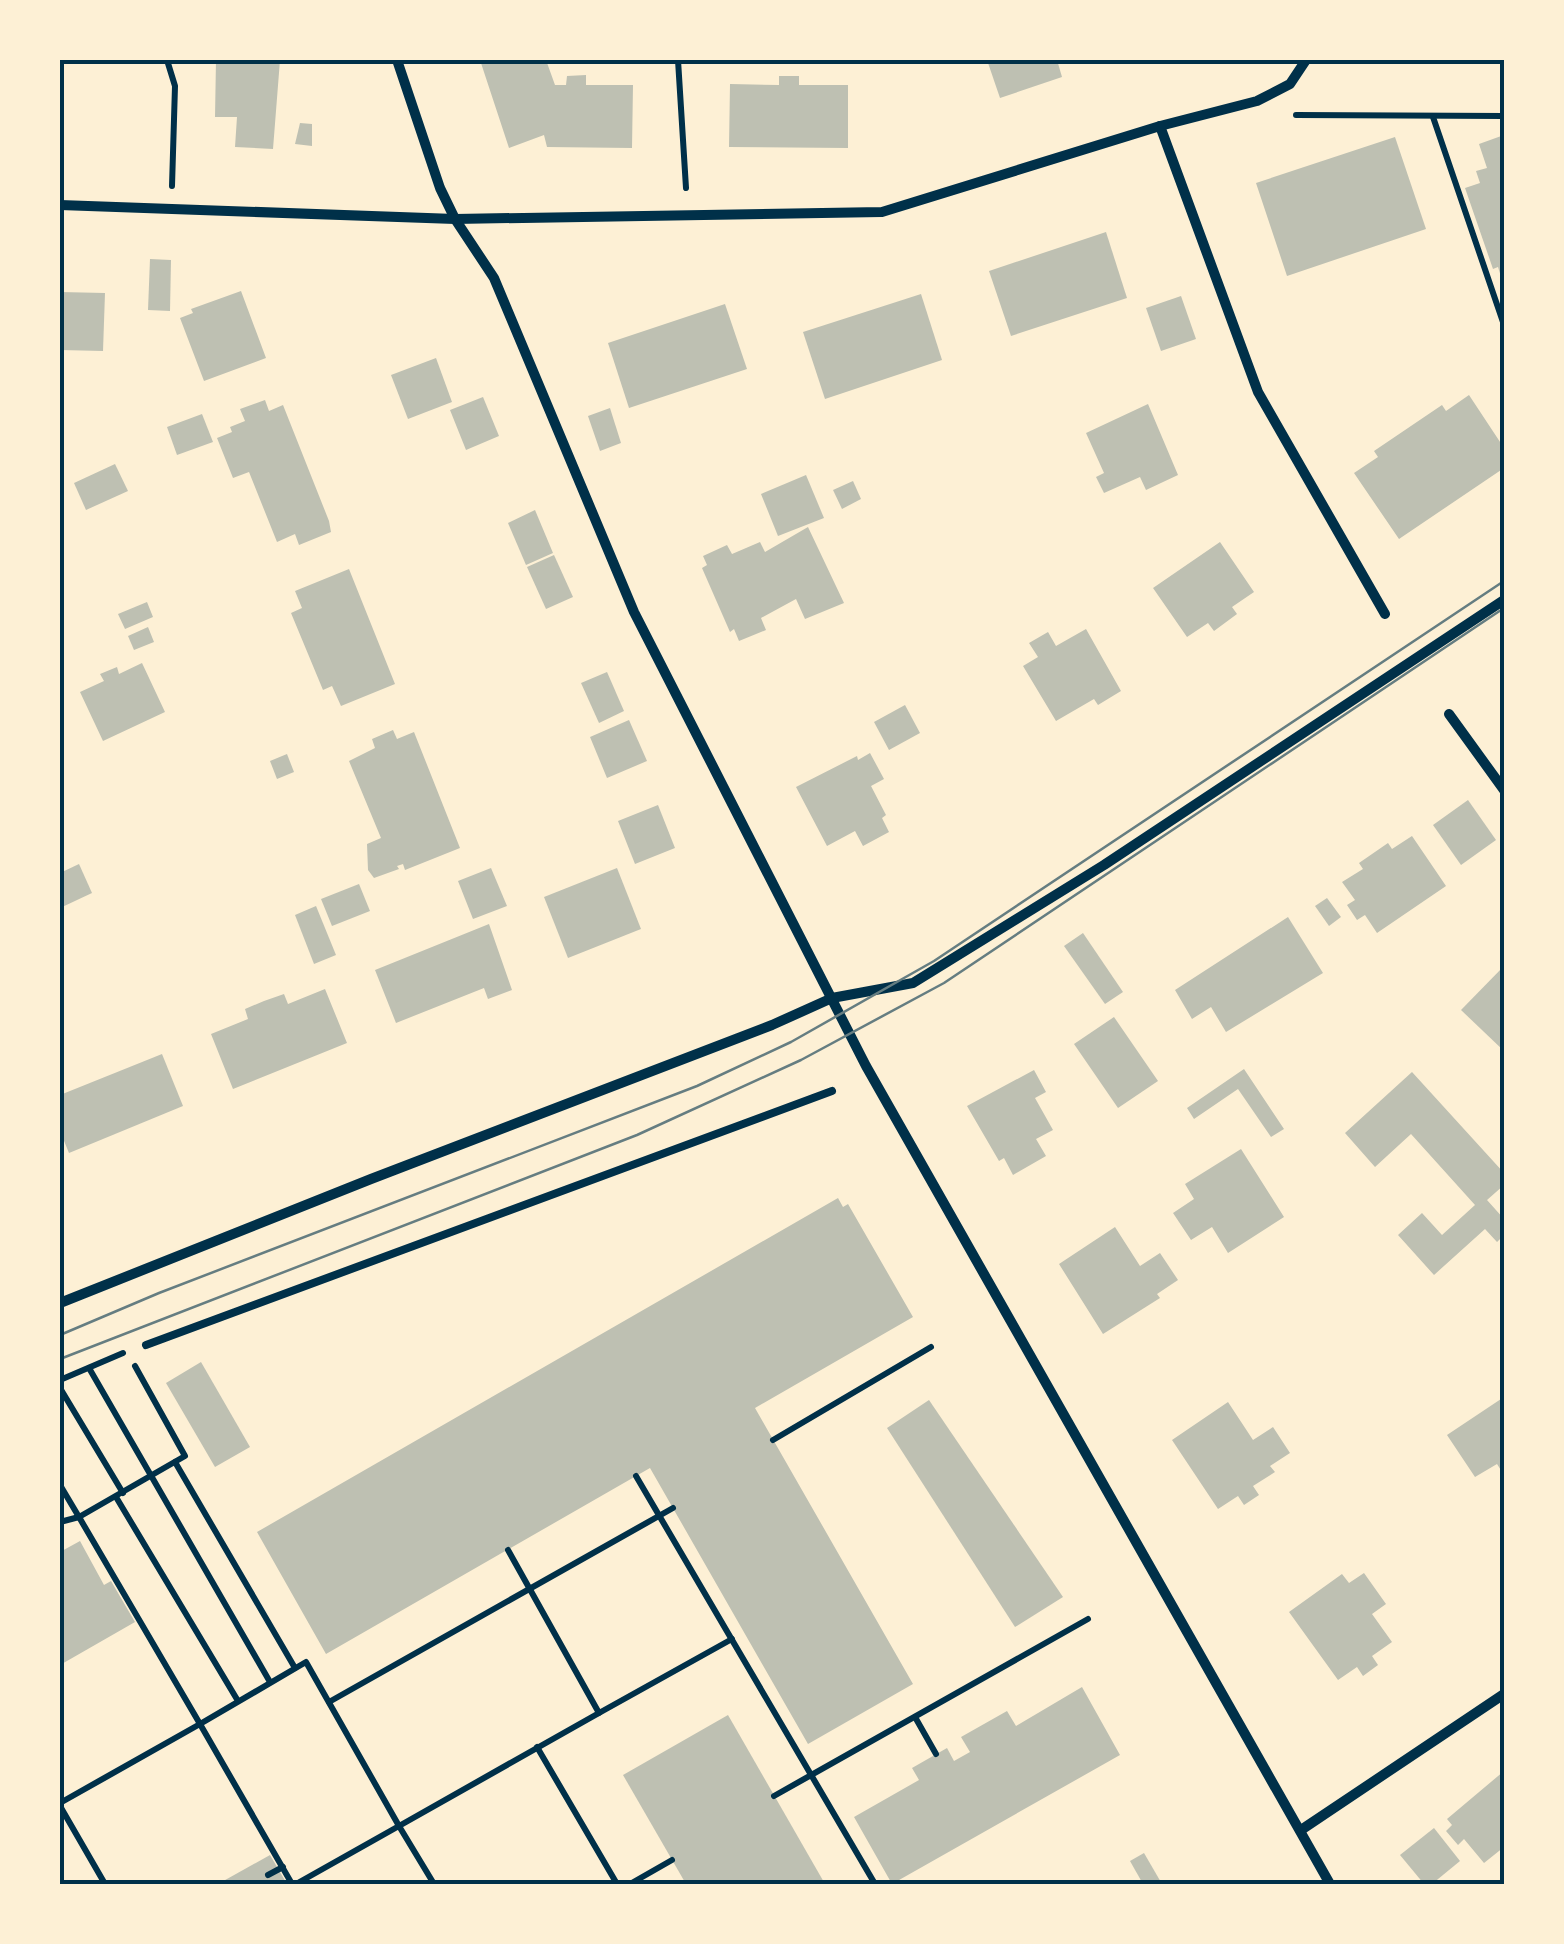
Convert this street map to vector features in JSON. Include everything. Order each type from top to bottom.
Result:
[{"type":"street","points":[[397,60],[440,188],[494,278],[634,612],[866,1066],[1330,1884]]},
{"type":"street","points":[[60,205],[455,218],[882,212],[1160,126],[1257,101],[1290,84],[1306,60]]},
{"type":"street","points":[[1160,126],[1258,392],[1385,614]]},
{"type":"street","points":[[60,1304],[832,998],[913,983],[1104,865],[1504,600]]},
{"type":"street","points":[[1449,714],[1504,790]]},
{"type":"street","points":[[1301,1830],[1504,1694]]},
{"type":"lane","points":[[146,1345],[832,1091]]},
{"type":"path","points":[[167,60],[174,86],[172,208]]},
{"type":"path","points":[[678,60],[688,216]]},
{"type":"path","points":[[1296,115],[1504,116]]},
{"type":"path","points":[[1433,117],[1504,325]]},
{"type":"path","points":[[773,1440],[931,1347]]},
{"type":"path","points":[[60,1380],[128,1352],[185,1456],[120,1495],[60,1522]]},
{"type":"path","points":[[89,1368],[270,1682]]},
{"type":"path","points":[[60,1388],[238,1701]]},
{"type":"path","points":[[174,1462],[295,1668]]},
{"type":"path","points":[[636,1476],[875,1884]]},
{"type":"path","points":[[60,1484],[294,1884],[732,1640]]},
{"type":"path","points":[[329,1702],[673,1508]]},
{"type":"path","points":[[508,1550],[599,1713]]},
{"type":"path","points":[[774,1796],[1088,1619]]},
{"type":"path","points":[[105,1884],[60,1804],[306,1662],[434,1884]]},
{"type":"path","points":[[915,1718],[936,1754]]},
{"type":"path","points":[[537,1748],[618,1884]]},
{"type":"path","points":[[630,1884],[672,1860]]},
{"type":"path","points":[[268,1875],[283,1867]]},
{"type":"building","points":[[216,60],[280,60],[273,149],[235,147],[237,117],[215,117]]},
{"type":"building","points":[[480,60],[546,60],[555,85],[566,85],[567,76],[586,75],[586,85],[633,85],[632,148],[547,147],[544,135],[509,148]]},
{"type":"building","points":[[987,60],[1057,60],[1062,77],[1000,98]]},
{"type":"building","points":[[779,76],[799,76],[799,85],[848,85],[848,148],[729,147],[730,84],[779,85]]},
{"type":"building","points":[[300,123],[312,124],[312,146],[295,144]]},
{"type":"building","points":[[1504,135],[1503,283],[1498,267],[1493,269],[1465,188],[1480,183],[1476,171],[1487,168],[1479,144]]},
{"type":"building","points":[[1395,137],[1426,229],[1287,276],[1256,183]]},
{"type":"building","points":[[1106,232],[1127,298],[1011,336],[989,271]]},
{"type":"building","points":[[150,259],[171,260],[170,311],[148,310]]},
{"type":"building","points":[[241,291],[266,358],[204,381],[180,318],[193,313],[191,309]]},
{"type":"building","points":[[60,292],[105,293],[103,351],[60,350]]},
{"type":"building","points":[[921,294],[942,360],[825,399],[803,332]]},
{"type":"building","points":[[1181,296],[1196,339],[1161,351],[1146,308]]},
{"type":"building","points":[[725,304],[747,369],[629,408],[608,343]]},
{"type":"building","points":[[436,358],[452,402],[408,419],[391,375]]},
{"type":"building","points":[[1469,395],[1504,448],[1504,468],[1399,539],[1354,473],[1378,457],[1374,451],[1442,405],[1446,411]]},
{"type":"building","points":[[483,397],[499,436],[466,450],[450,410]]},
{"type":"building","points":[[265,400],[269,411],[283,405],[329,521],[331,532],[299,545],[295,534],[277,542],[249,472],[233,478],[217,438],[245,421],[240,409]]},
{"type":"building","points":[[1148,404],[1178,475],[1146,490],[1140,477],[1104,493],[1096,477],[1104,473],[1086,433]]},
{"type":"building","points":[[610,408],[621,443],[600,451],[588,416]]},
{"type":"building","points":[[202,414],[213,442],[177,455],[167,427]]},
{"type":"building","points":[[115,464],[128,491],[86,510],[74,483]]},
{"type":"building","points":[[806,475],[824,518],[778,536],[761,494]]},
{"type":"building","points":[[853,481],[861,499],[842,509],[833,490]]},
{"type":"building","points":[[535,510],[553,553],[526,565],[508,523]]},
{"type":"building","points":[[808,527],[844,603],[805,619],[796,599],[761,618],[766,630],[739,641],[734,629],[730,632],[702,568],[707,565],[703,556],[727,545],[732,554],[760,542],[765,552]]},
{"type":"building","points":[[1220,542],[1254,592],[1232,607],[1237,614],[1214,631],[1208,623],[1187,637],[1153,588]]},
{"type":"building","points":[[554,555],[573,597],[546,609],[527,567]]},
{"type":"building","points":[[349,569],[395,684],[341,706],[332,686],[323,690],[291,613],[302,608],[295,591]]},
{"type":"building","points":[[147,602],[153,617],[125,629],[118,614]]},
{"type":"building","points":[[148,627],[154,642],[134,650],[128,636]]},
{"type":"building","points":[[1086,629],[1121,691],[1098,705],[1094,699],[1056,721],[1023,666],[1038,657],[1029,643],[1048,632],[1056,646]]},
{"type":"building","points":[[142,663],[165,712],[103,741],[80,692],[104,681],[100,674],[117,667],[119,674]]},
{"type":"building","points":[[607,672],[624,711],[599,723],[581,683]]},
{"type":"building","points":[[905,705],[920,733],[889,750],[874,722]]},
{"type":"building","points":[[629,720],[647,761],[607,778],[590,737]]},
{"type":"building","points":[[393,730],[397,739],[414,732],[460,848],[405,870],[403,864],[397,866],[399,869],[374,878],[368,870],[367,844],[381,838],[349,761],[375,748],[372,739]]},
{"type":"building","points":[[870,753],[884,779],[871,786],[886,815],[882,818],[889,832],[863,846],[855,831],[827,846],[796,787]]},
{"type":"building","points":[[287,754],[294,772],[277,779],[270,761]]},
{"type":"building","points":[[1468,800],[1496,840],[1461,865],[1433,825]]},
{"type":"building","points":[[658,805],[675,848],[635,864],[618,821]]},
{"type":"building","points":[[1412,836],[1446,886],[1377,933],[1365,915],[1357,920],[1347,905],[1355,900],[1342,882],[1363,869],[1359,863],[1388,843],[1392,849]]},
{"type":"building","points":[[79,864],[92,893],[60,908],[60,873]]},
{"type":"building","points":[[491,868],[507,906],[473,919],[458,881]]},
{"type":"building","points":[[617,868],[641,929],[568,958],[544,897]]},
{"type":"building","points":[[359,884],[370,911],[332,926],[321,899]]},
{"type":"building","points":[[1327,898],[1341,917],[1329,926],[1315,906]]},
{"type":"building","points":[[316,906],[336,955],[314,964],[295,915]]},
{"type":"building","points":[[1288,917],[1323,973],[1226,1032],[1211,1007],[1192,1019],[1175,990]]},
{"type":"building","points":[[489,924],[512,990],[488,999],[484,988],[396,1023],[375,970]]},
{"type":"building","points":[[1083,933],[1123,992],[1105,1004],[1064,946]]},
{"type":"building","points":[[1504,966],[1504,1051],[1461,1010]]},
{"type":"building","points":[[325,989],[347,1043],[233,1089],[211,1034],[248,1019],[245,1009],[264,1001],[284,994],[288,1004]]},
{"type":"building","points":[[1114,1017],[1158,1081],[1118,1108],[1074,1044]]},
{"type":"building","points":[[162,1054],[183,1106],[69,1153],[60,1131],[60,1095]]},
{"type":"building","points":[[1244,1069],[1284,1129],[1271,1137],[1238,1089],[1194,1119],[1187,1108]]},
{"type":"building","points":[[1034,1070],[1046,1092],[1035,1098],[1053,1130],[1036,1139],[1046,1156],[1013,1175],[1004,1158],[999,1161],[967,1106]]},
{"type":"building","points":[[1412,1072],[1504,1173],[1504,1185],[1487,1200],[1504,1219],[1504,1235],[1497,1242],[1485,1229],[1434,1275],[1398,1235],[1422,1213],[1442,1235],[1475,1205],[1411,1134],[1375,1167],[1345,1133]]},
{"type":"building","points":[[1241,1149],[1284,1217],[1228,1253],[1212,1227],[1191,1240],[1173,1213],[1194,1199],[1185,1184]]},
{"type":"building","points":[[838,1198],[843,1207],[848,1204],[913,1317],[755,1408],[913,1684],[808,1744],[650,1468],[326,1654],[257,1532]]},
{"type":"building","points":[[1115,1227],[1140,1266],[1160,1253],[1178,1280],[1157,1294],[1160,1298],[1103,1334],[1059,1264]]},
{"type":"building","points":[[201,1362],[250,1447],[215,1467],[166,1383]]},
{"type":"building","points":[[1504,1397],[1504,1475],[1497,1464],[1475,1477],[1447,1435]]},
{"type":"building","points":[[929,1400],[1063,1597],[1015,1627],[887,1428]]},
{"type":"building","points":[[1228,1402],[1253,1440],[1273,1427],[1290,1453],[1270,1466],[1275,1472],[1253,1486],[1259,1495],[1244,1505],[1238,1496],[1218,1509],[1172,1440]]},
{"type":"building","points":[[80,1541],[104,1585],[111,1581],[135,1622],[60,1665],[60,1552]]},
{"type":"building","points":[[1364,1573],[1386,1604],[1372,1614],[1392,1642],[1372,1656],[1378,1665],[1363,1676],[1357,1667],[1338,1680],[1289,1612],[1342,1574],[1349,1583]]},
{"type":"building","points":[[1082,1687],[1120,1755],[892,1884],[854,1817],[919,1780],[912,1768],[947,1748],[954,1761],[970,1752],[961,1737],[1007,1711],[1016,1726]]},
{"type":"building","points":[[728,1715],[825,1884],[686,1884],[623,1775]]},
{"type":"building","points":[[1504,1771],[1504,1847],[1484,1863],[1464,1839],[1458,1845],[1446,1831],[1452,1825],[1447,1819]]},
{"type":"building","points":[[1434,1828],[1460,1861],[1432,1884],[1424,1884],[1400,1855]]},
{"type":"building","points":[[1144,1853],[1162,1884],[1143,1884],[1130,1861]]},
{"type":"building","points":[[270,1855],[287,1884],[218,1884]]},
{"type":"tram line","points":[[60,1335],[159,1293],[697,1086],[791,1042],[934,961],[1504,581]]},
{"type":"tram line","points":[[60,1359],[637,1135],[801,1060],[944,983],[1504,608]]}]
